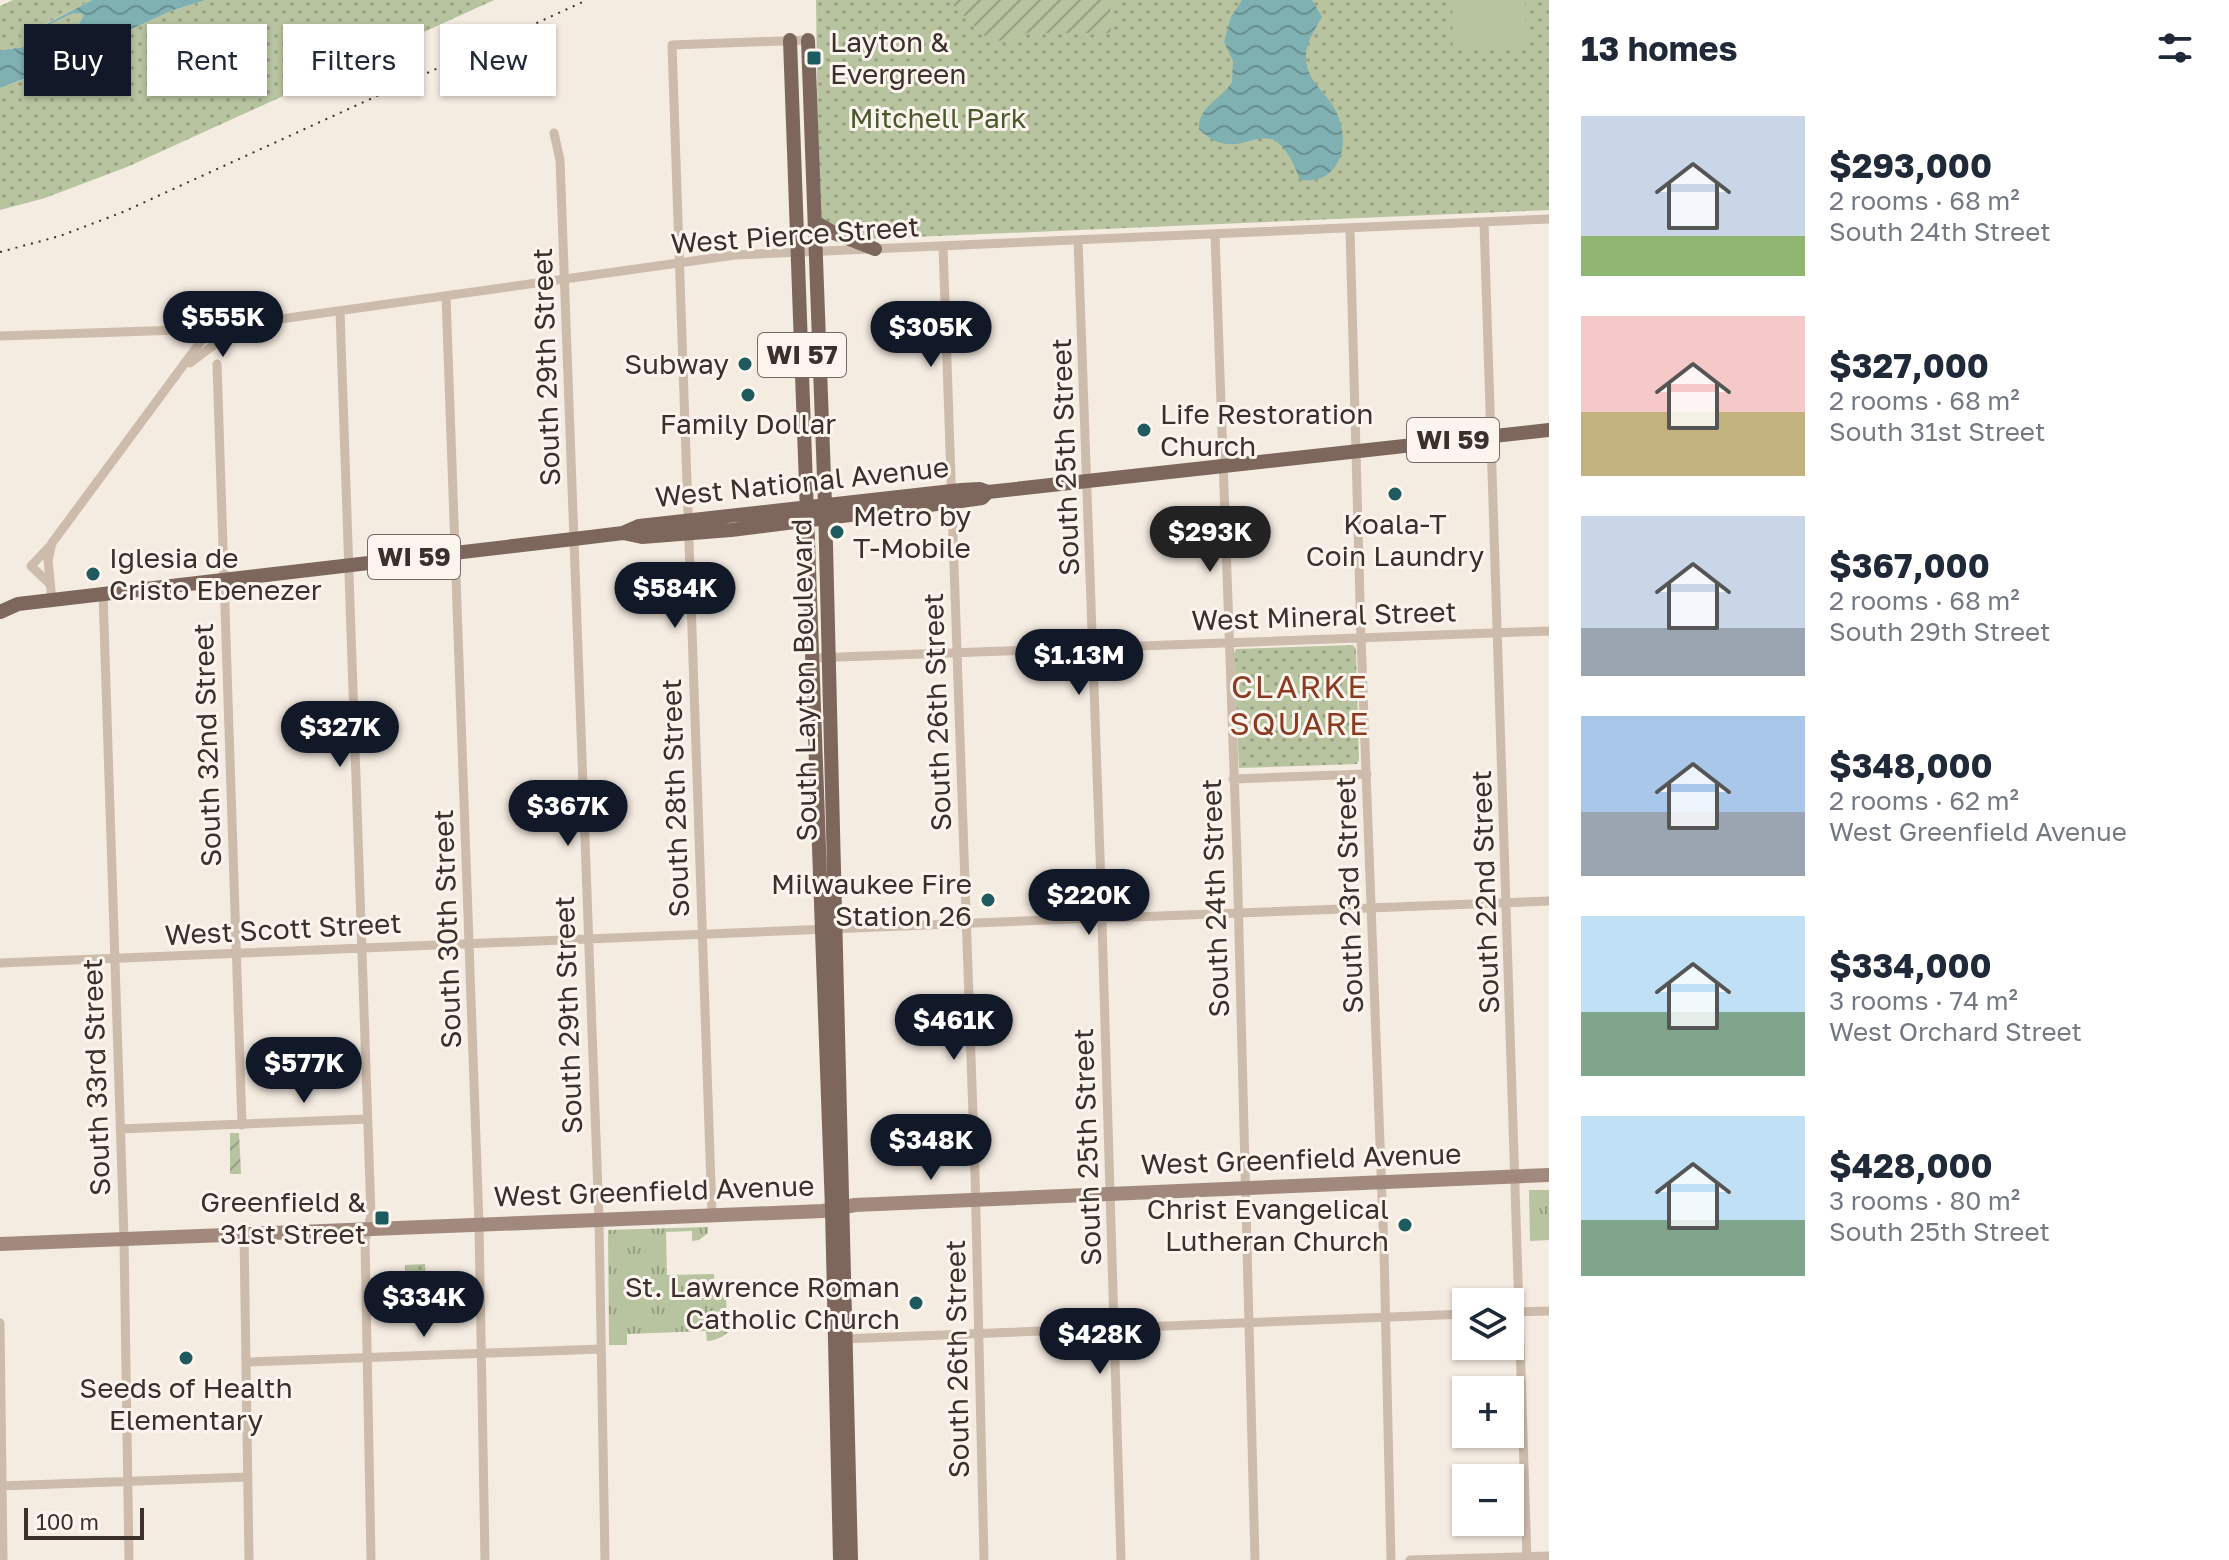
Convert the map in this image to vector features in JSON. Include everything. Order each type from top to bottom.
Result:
[{"type":"main road","name":"South Layton Boulevard","points":[[790,40],[808,514],[837,928],[840,1560]]},
{"type":"main road","name":"South Layton Boulevard","points":[[808,40],[825,512],[820,658],[821,929],[838,1208]]},
{"type":"main road","points":[[815,222],[875,249]]},
{"type":"main road","points":[[803,383],[810,421],[822,424]]},
{"type":"main road","name":"West National Avenue","points":[[0,601],[18,604],[455,553],[623,533],[639,526],[688,527],[952,497],[982,498],[988,492],[1549,430]]},
{"type":"main road","name":"West National Avenue","points":[[0,612],[18,604]]},
{"type":"main road","name":"West Greenfield Avenue","points":[[0,1244],[712,1215],[1112,1192],[1549,1175]]},
{"type":"main road","name":"South Layton Boulevard","points":[[840,1339],[851,1560]]},
{"type":"street","points":[[790,40],[808,40]]},
{"type":"street","name":"South 28th Street","points":[[712,1215],[672,45],[790,40]]},
{"type":"street","name":"South 29th Street","points":[[554,133],[560,160],[599,1220],[605,1560]]},
{"type":"street","name":"West Pierce Street","points":[[0,336],[210,329],[735,255],[1549,219]]},
{"type":"street","name":"South 22nd Street","points":[[1484,222],[1516,1176],[1515,1288]]},
{"type":"street","name":"South 23rd Street","points":[[1350,229],[1391,1560]]},
{"type":"street","name":"South 24th Street","points":[[1215,234],[1238,913],[1255,1560]]},
{"type":"street","name":"South 25th Street","points":[[1078,240],[1112,1192],[1121,1560]]},
{"type":"street","name":"South 26th Street","points":[[943,246],[984,1560]]},
{"type":"street","name":"South 30th Street","points":[[446,296],[479,1224],[485,1560]]},
{"type":"street","points":[[340,311],[371,1215],[365,1240],[371,1560]]},
{"type":"street","points":[[178,372],[214,345],[256,323]]},
{"type":"street","points":[[50,584],[31,566],[52,543],[210,329]]},
{"type":"street","name":"South 32nd Street","points":[[217,364],[242,1125]]},
{"type":"street","points":[[52,543],[48,560],[52,600]]},
{"type":"street","name":"South 33rd Street","points":[[103,593],[124,1239],[129,1560]]},
{"type":"street","name":"West Mineral Street","points":[[820,658],[1549,631]]},
{"type":"street","points":[[1233,779],[1367,774]]},
{"type":"street","name":"West Scott Street","points":[[0,963],[1549,901]]},
{"type":"street","points":[[120,1129],[367,1119]]},
{"type":"street","points":[[244,1233],[249,1560]]},
{"type":"street","points":[[1524,1312],[1549,1311]]},
{"type":"street","points":[[840,1339],[1452,1315]]},
{"type":"street","points":[[0,1323],[3,1560]]},
{"type":"street","points":[[247,1362],[601,1349]]},
{"type":"street","name":"South 22nd Street","points":[[1517,1360],[1526,1558]]},
{"type":"street","points":[[1,1486],[248,1477]]},
{"type":"street","points":[[1410,1560],[1549,1556]]},
{"type":"green space","points":[[13,0],[92,0],[45,24],[24,24],[24,34],[17,38],[24,35],[24,47],[0,50],[0,6]]},
{"type":"green space","points":[[206,0],[494,0],[424,32],[424,24],[283,24],[283,96],[127,167],[45,198],[0,210],[0,88],[24,79],[24,96],[131,96],[131,29],[171,11]]},
{"type":"green space","name":"Mitchell Park","points":[[816,0],[1549,0],[1549,210],[867,239],[823,225],[819,218]]},
{"type":"green space","points":[[948,0],[1110,0],[1111,33],[1026,33],[1017,40],[990,41]]},
{"type":"green space","points":[[1452,0],[1525,0],[1526,47],[1453,48]]},
{"type":"green space","points":[[74,13],[84,14],[85,17],[78,24],[49,24]]},
{"type":"green space","points":[[1353,645],[1356,649],[1357,764],[1239,768],[1236,649]]},
{"type":"green space","points":[[230,1133],[239,1133],[241,1174],[230,1174]]},
{"type":"green space","points":[[1529,1190],[1549,1190],[1549,1240],[1530,1241]]},
{"type":"green space","points":[[708,1227],[708,1233],[692,1241],[692,1231],[666,1232],[667,1275],[714,1274],[715,1295],[726,1295],[727,1322],[734,1324],[729,1331],[707,1341],[706,1331],[627,1334],[627,1345],[609,1345],[608,1230]]},
{"type":"green space","points":[[425,1264],[426,1276],[451,1275],[451,1285],[406,1286],[405,1265]]},
{"type":"water","points":[[92,0],[206,0],[171,11],[131,29],[131,24],[78,24],[84,14],[74,13],[46,24]]},
{"type":"water","points":[[1242,0],[1312,0],[1322,17],[1307,47],[1307,66],[1338,116],[1343,140],[1338,162],[1324,177],[1300,180],[1288,155],[1277,142],[1266,138],[1230,144],[1215,141],[1199,129],[1202,114],[1232,82],[1233,61],[1224,42],[1231,17]]},
{"type":"water","points":[[24,47],[24,79],[0,88],[0,50]]},
{"type":"railway","points":[[0,252],[60,236],[123,212],[587,0]]},
{"type":"place","name":"Layton & Evergreen","points":[[814,58]]},
{"type":"place","name":"Subway","points":[[745,364]]},
{"type":"place","name":"Family Dollar","points":[[748,395]]},
{"type":"place","name":"Life Restoration Church","points":[[1144,430]]},
{"type":"place","name":"Koala-T Coin Laundry","points":[[1395,494]]},
{"type":"place","name":"Metro by T-Mobile","points":[[837,532]]},
{"type":"place","name":"Iglesia de Cristo Ebenezer","points":[[93,574]]},
{"type":"place","name":"Milwaukee Fire Station 26","points":[[988,900]]},
{"type":"place","name":"Greenfield & 31st Street","points":[[382,1218]]},
{"type":"place","name":"Christ Evangelical Lutheran Church","points":[[1405,1225]]},
{"type":"place","name":"St. Lawrence Roman Catholic Church","points":[[916,1303]]},
{"type":"place","name":"Seeds of Health Elementary","points":[[186,1358]]},
{"type":"district","name":"CLARKE SQUARE","points":[[1300,706]]}]
